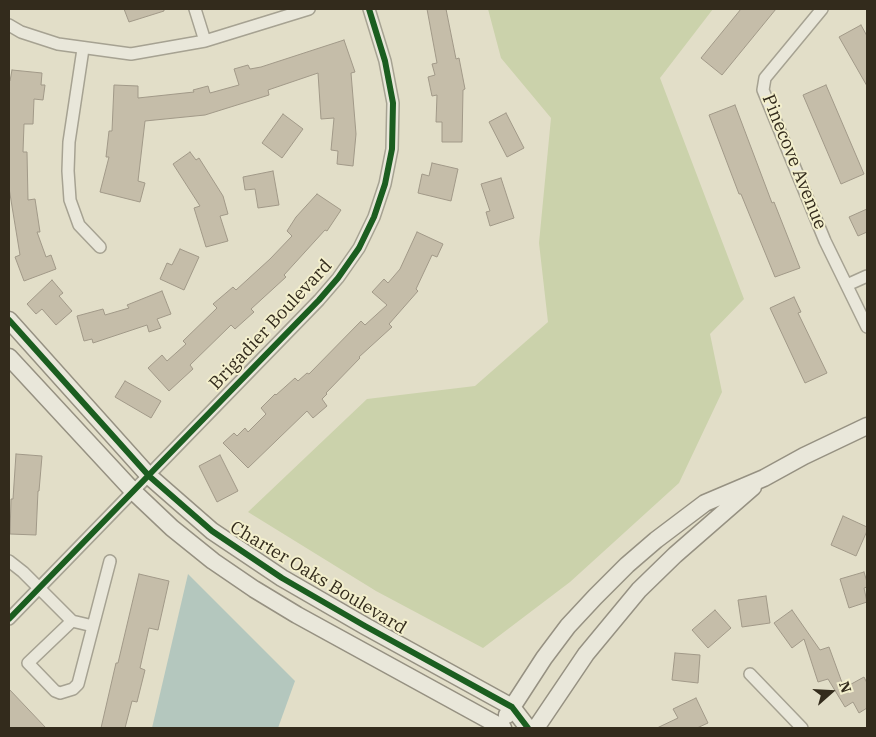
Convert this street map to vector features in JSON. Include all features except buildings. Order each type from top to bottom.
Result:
[{"type":"street","points":[[195,9],[205,41]]},
{"type":"street","points":[[9,25],[21,32],[58,44],[83,49],[131,54],[205,41],[309,9]]},
{"type":"street","name":"Brigadier Boulevard","points":[[9,619],[332,286],[359,248],[374,217],[385,184],[392,149],[393,103],[386,61],[369,9]]},
{"type":"street","name":"Pinecove Avenue","points":[[822,9],[765,78],[764,90],[825,241],[867,327]]},
{"type":"street","points":[[83,49],[69,142],[70,200],[79,225],[100,246]]},
{"type":"street","points":[[847,285],[867,276]]},
{"type":"street","name":"Charter Oaks Boulevard","points":[[9,320],[149,476],[212,531],[275,573],[365,626],[512,707],[528,728]]},
{"type":"street","points":[[9,356],[134,492],[172,528],[213,561],[254,589],[298,615],[500,728],[544,658],[568,626],[627,565],[668,530],[705,503],[764,478],[804,456],[867,426]]},
{"type":"street","points":[[536,728],[586,654],[639,590],[675,555],[764,478]]},
{"type":"street","points":[[9,561],[40,588],[72,621],[93,626]]},
{"type":"street","points":[[72,621],[28,663],[55,691],[60,693],[67,692],[78,684],[110,561]]},
{"type":"street","points":[[750,674],[802,728]]},
{"type":"green space","points":[[488,9],[713,9],[660,78],[744,299],[710,334],[722,392],[679,483],[570,582],[483,648],[376,591],[248,512],[367,399],[475,386],[548,322],[539,243],[551,118],[501,58]]},
{"type":"shaded area","points":[[188,574],[295,681],[278,728],[152,728]]},
{"type":"cycle path","points":[[9,619],[319,300],[338,278],[359,248],[374,217],[385,184],[392,149],[393,103],[385,61],[369,9]]},
{"type":"cycle path","points":[[9,320],[149,476],[212,531],[282,578],[512,707],[528,728]]}]
